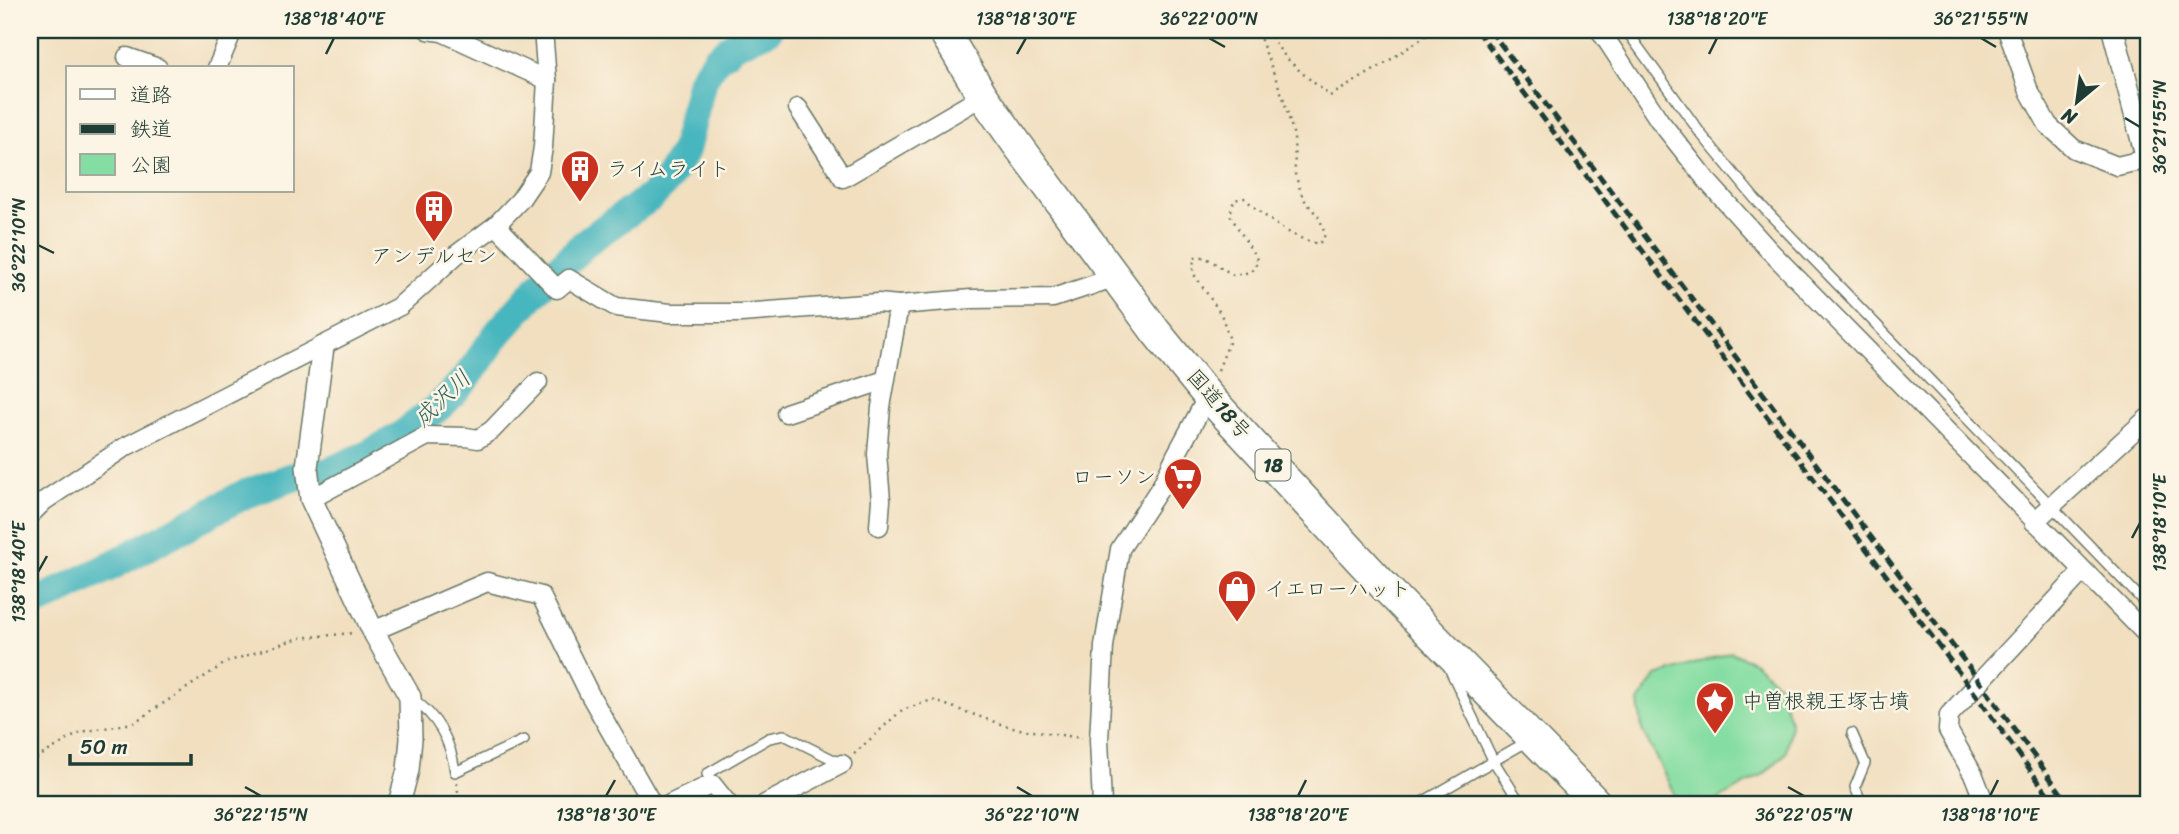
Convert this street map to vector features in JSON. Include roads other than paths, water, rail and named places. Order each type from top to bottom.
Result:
[{"type":"highway","name":"国道18号","points":[[943,30],[983,96],[1156,332],[1208,396],[1434,637],[1597,804]]},
{"type":"street","points":[[218,66],[233,30]]},
{"type":"street","points":[[428,30],[442,32],[547,80]]},
{"type":"street","points":[[30,514],[44,501],[125,447],[400,306],[456,255],[496,225],[520,200],[539,172],[547,80],[543,30]]},
{"type":"street","points":[[1600,30],[1659,120],[1708,182],[1768,249],[2149,637]]},
{"type":"street","points":[[2007,30],[2029,91],[2048,125],[2074,149],[2117,166],[2148,163],[2113,30]]},
{"type":"street","points":[[127,57],[152,66]]},
{"type":"street","points":[[798,108],[843,178],[983,96]]},
{"type":"street","points":[[496,225],[557,289],[569,279],[616,307],[670,313],[741,313],[878,303],[899,305],[971,299],[1053,298],[1116,277]]},
{"type":"street","points":[[879,526],[881,500],[877,454],[899,305]]},
{"type":"street","points":[[323,347],[307,467],[310,494],[373,631],[410,696],[411,738],[408,770],[399,804]]},
{"type":"street","points":[[786,413],[886,380]]},
{"type":"street","points":[[310,494],[426,436],[478,439],[492,430],[538,382]]},
{"type":"street","points":[[1101,804],[1099,740],[1104,646],[1120,549],[1163,485],[1208,396]]},
{"type":"street","points":[[2034,522],[2149,417]]},
{"type":"street","points":[[1985,804],[1974,776],[1948,730],[1950,715],[2083,571]]},
{"type":"street","points":[[373,631],[487,582],[541,596],[590,695],[652,804]]},
{"type":"street","points":[[765,804],[842,765]]},
{"type":"street","points":[[670,804],[712,783],[727,804]]},
{"type":"lane","points":[[1626,30],[1701,134],[1755,199],[2149,607]]},
{"type":"lane","points":[[1434,637],[1493,760],[1521,804]]},
{"type":"lane","points":[[410,696],[428,710],[445,733],[456,772],[524,740]]},
{"type":"lane","points":[[1852,733],[1865,763],[1855,787],[1862,804]]},
{"type":"lane","points":[[712,783],[707,774],[769,738],[784,735],[842,765]]},
{"type":"lane","points":[[1412,804],[1419,804],[1533,738]]},
{"type":"waterway","name":"成沢川","points":[[30,606],[243,495],[293,477],[329,472],[368,455],[401,436],[441,405],[466,379],[498,333],[540,286],[590,239],[652,196],[668,179],[685,150],[702,80],[716,59],[735,44],[768,30]]},
{"type":"railway","points":[[1477,30],[2055,804]]},
{"type":"railway","points":[[1490,30],[2069,804]]},
{"type":"place","name":"ライムライト","points":[[580,203]]},
{"type":"place","name":"アンデルセン","points":[[434,243]]},
{"type":"place","name":"ローソン","points":[[1183,511]]},
{"type":"place","name":"イエローハット","points":[[1237,623]]},
{"type":"place","name":"中曽根親王塚古墳","points":[[1715,735]]}]
